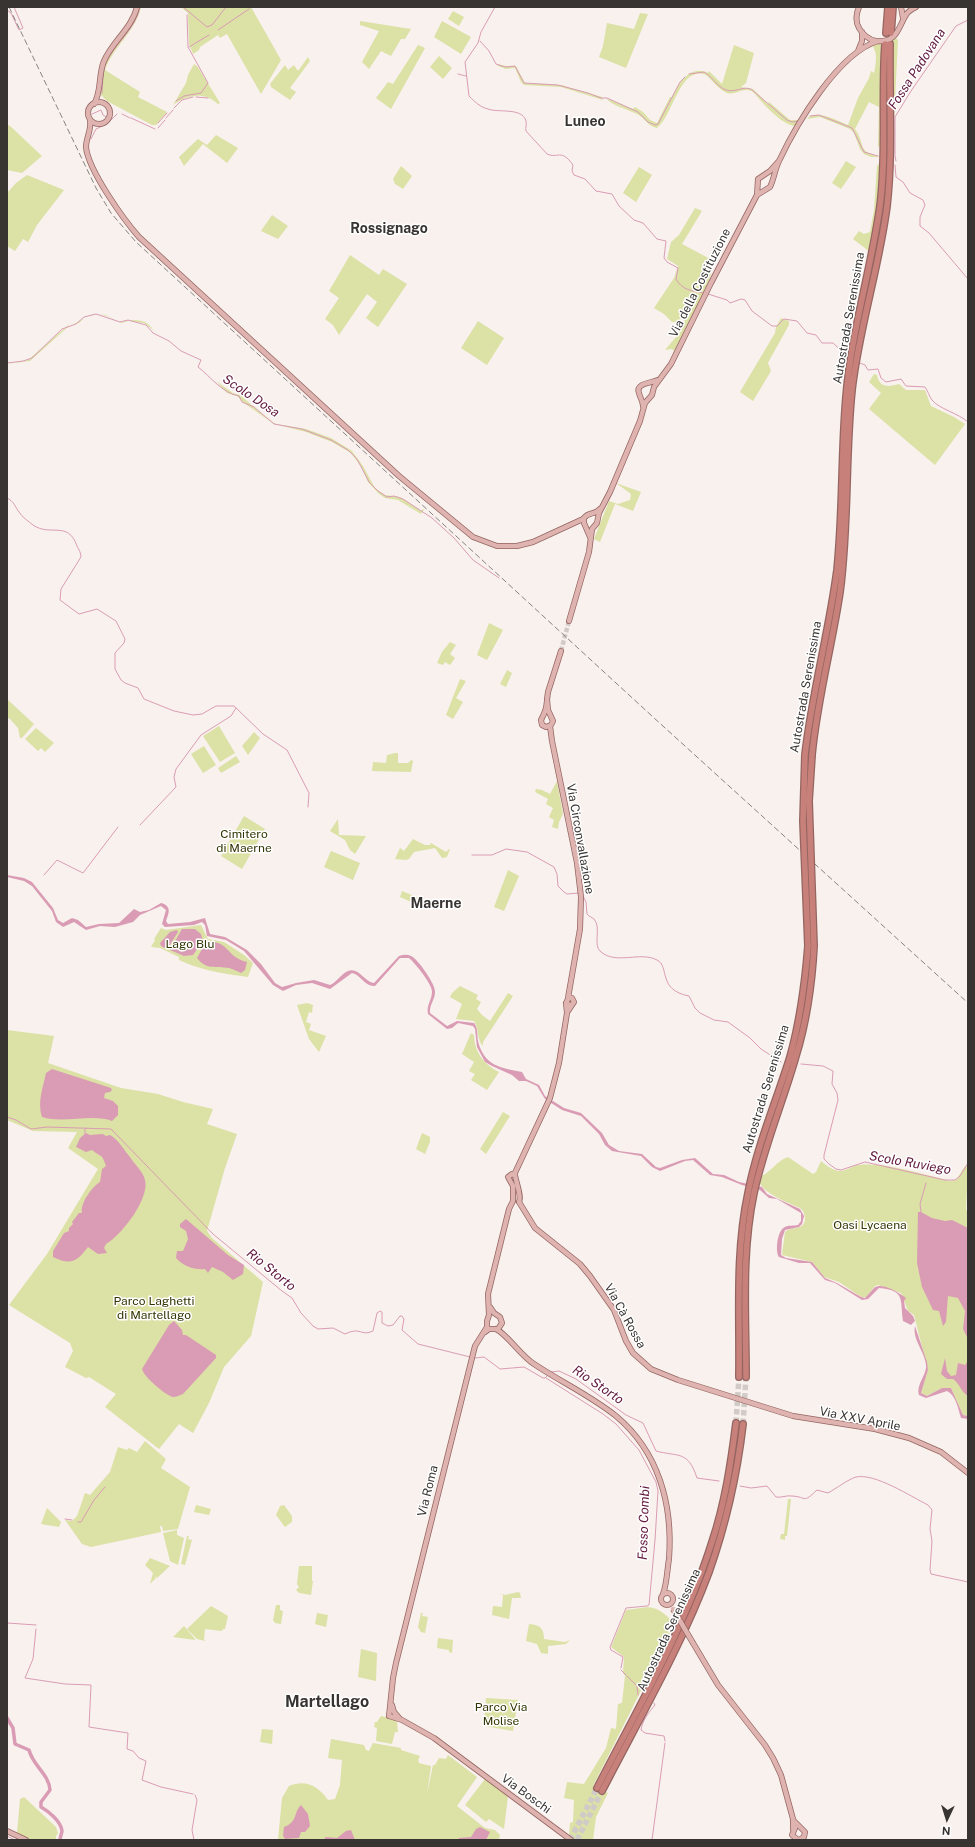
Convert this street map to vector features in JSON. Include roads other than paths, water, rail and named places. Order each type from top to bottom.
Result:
[{"type":"highway","points":[[888,7],[888,33],[893,7]]},
{"type":"highway","name":"Autostrada Serenissima","points":[[742,1378],[739,1260],[742,1226],[758,1163],[796,1031],[811,946],[803,815],[810,717],[836,570],[841,503],[844,422],[849,372],[880,205],[883,173],[888,44]]},
{"type":"highway","name":"Autostrada Serenissima","points":[[600,1789],[681,1637],[709,1572],[726,1516],[737,1463],[739,1424]]},
{"type":"main road","points":[[137,7],[133,18],[104,60],[99,89],[94,104],[88,111],[90,120],[86,141],[87,152],[101,182],[121,216],[139,237],[388,466],[466,532],[491,545],[512,547],[533,542],[575,522],[584,523],[589,528],[594,527]]},
{"type":"main road","points":[[859,7],[856,20],[862,32],[869,38],[878,41]]},
{"type":"main road","points":[[901,7],[903,22]]},
{"type":"main road","points":[[779,161],[758,179],[758,186],[764,190],[770,187],[779,161],[822,88],[832,76],[868,45],[893,37],[899,31],[907,13],[916,7]]},
{"type":"main road","points":[[855,55],[862,44],[862,32]]},
{"type":"main road","points":[[90,120],[99,124],[105,123],[110,116],[110,109],[100,100],[99,89]]},
{"type":"main road","points":[[94,104],[104,103]]},
{"type":"main road","points":[[88,135],[99,124]]},
{"type":"main road","points":[[764,175],[769,176],[772,180]]},
{"type":"main road","name":"Via della Costituzione","points":[[653,389],[678,350],[706,292],[757,195],[758,186]]},
{"type":"main road","name":"Via della Costituzione","points":[[757,195],[764,190]]},
{"type":"main road","points":[[643,410],[641,397],[638,393],[639,387],[642,384],[647,384],[661,378]]},
{"type":"main road","points":[[569,621],[589,552],[594,527],[640,421],[643,410],[649,398],[653,394],[653,389],[647,384]]},
{"type":"main road","points":[[641,397],[649,398]]},
{"type":"main road","points":[[591,540],[584,523],[587,514],[592,514],[599,511],[604,504]]},
{"type":"main road","points":[[592,514],[596,516],[597,521]]},
{"type":"main road","points":[[547,699],[548,710],[552,722],[548,726],[540,721],[544,716],[547,699],[561,651]]},
{"type":"main road","points":[[544,716],[551,717]]},
{"type":"main road","name":"Via Circonvallazione","points":[[548,726],[577,863],[581,894],[580,929],[570,998]]},
{"type":"main road","points":[[513,1201],[519,1202],[521,1197],[514,1174],[549,1100],[557,1073],[570,998]]},
{"type":"main road","points":[[568,1004],[574,1003],[570,998]]},
{"type":"main road","points":[[514,1174],[510,1174],[508,1177],[514,1188],[513,1201],[509,1209],[488,1294],[489,1316],[487,1325],[506,1338],[524,1357],[603,1406],[618,1418],[634,1434],[650,1457],[661,1481],[669,1514],[670,1543],[666,1585],[661,1602],[670,1604],[726,1697],[774,1758],[781,1775],[793,1819],[792,1836],[799,1840],[805,1833],[793,1819]]},
{"type":"main road","name":"Via Cà Rossa","points":[[519,1202],[535,1228],[580,1264],[595,1282],[614,1310],[628,1345],[633,1353],[643,1363],[658,1372],[678,1380],[810,1420]]},
{"type":"main road","points":[[488,1304],[495,1314],[501,1318],[501,1325],[506,1338]]},
{"type":"main road","points":[[489,1316],[495,1314]]},
{"type":"main road","name":"Via Roma","points":[[391,1699],[392,1678],[472,1357],[475,1346],[484,1333],[487,1325]]},
{"type":"main road","points":[[484,1333],[501,1325]]},
{"type":"main road","name":"Via XXV Aprile","points":[[810,1420],[874,1430],[914,1440],[941,1452],[968,1473]]},
{"type":"main road","points":[[666,1585],[670,1594],[674,1598],[670,1604]]},
{"type":"main road","points":[[663,1594],[670,1594]]},
{"type":"main road","points":[[391,1699],[393,1709],[401,1720]]},
{"type":"main road","points":[[389,1716],[391,1699]]},
{"type":"main road","points":[[389,1716],[393,1709]]},
{"type":"main road","name":"Via Boschi","points":[[389,1716],[401,1720],[434,1738],[571,1840]]},
{"type":"main road","points":[[793,1829],[800,1827]]},
{"type":"main road","points":[[7,1830],[26,1840]]},
{"type":"waterway","points":[[7,10],[11,13],[19,30],[23,28],[14,7]]},
{"type":"waterway","points":[[102,93],[103,74],[106,63],[130,29],[138,15],[140,7]]},
{"type":"waterway","points":[[183,7],[207,27],[212,25],[226,7]]},
{"type":"waterway","points":[[495,7],[481,32],[478,43],[465,62],[469,96],[485,108],[515,112],[524,117],[526,122],[526,131],[547,154],[562,155],[565,157],[573,165],[572,171],[574,175],[585,179],[596,191],[612,194],[619,206],[634,220],[643,223],[657,239],[666,241],[664,258],[667,262],[678,268],[676,279],[678,283],[684,288],[703,293]]},
{"type":"waterway","points":[[218,30],[249,9]]},
{"type":"waterway","points":[[176,101],[184,96],[201,93],[208,83],[188,47],[187,15]]},
{"type":"waterway","name":"Fossa Padovana","points":[[896,161],[895,117],[956,26],[968,20]]},
{"type":"waterway","points":[[189,47],[209,35]]},
{"type":"waterway","points":[[480,41],[489,51],[496,64],[505,67],[515,66],[524,83],[558,85],[601,98],[607,98],[638,112],[648,122],[655,125],[658,124],[680,82],[685,77]]},
{"type":"waterway","points":[[689,74],[704,72],[723,89],[729,91],[745,88],[751,89],[787,120],[792,122],[799,121]]},
{"type":"waterway","points":[[458,74],[466,76]]},
{"type":"waterway","points":[[174,108],[182,100],[193,97]]},
{"type":"waterway","points":[[196,97],[208,98]]},
{"type":"waterway","points":[[92,114],[101,110],[103,115],[108,118]]},
{"type":"waterway","points":[[166,118],[173,110]]},
{"type":"waterway","points":[[158,123],[167,113]]},
{"type":"waterway","points":[[91,139],[96,129],[107,124],[117,114]]},
{"type":"waterway","points":[[122,114],[130,118]]},
{"type":"waterway","points":[[810,116],[819,115],[852,128],[864,152],[878,156]]},
{"type":"waterway","points":[[131,118],[155,129]]},
{"type":"waterway","points":[[158,128],[165,120]]},
{"type":"waterway","points":[[895,165],[896,177],[903,182],[910,193],[923,200],[925,205],[920,217],[920,226],[929,233],[968,279]]},
{"type":"waterway","points":[[708,294],[727,300],[730,303],[741,299],[745,300],[752,311],[772,326],[777,326],[784,319],[797,321],[807,333],[816,335],[822,343],[833,343],[846,355]]},
{"type":"waterway","name":"Scolo Dosa","points":[[7,363],[32,358],[62,329],[76,324],[84,317],[96,314],[120,322],[128,320],[146,325],[153,333],[169,341],[181,351],[201,360],[198,367],[217,384],[227,392],[239,396],[242,402],[254,407],[274,424],[302,429],[331,440],[348,450],[357,459],[369,482],[378,491],[387,497],[394,496],[403,499],[432,518],[454,538],[473,560],[499,578]]},
{"type":"waterway","points":[[860,363],[865,365],[868,370],[878,369],[881,378],[886,382],[901,379],[906,386],[925,387],[935,403],[968,422]]},
{"type":"waterway","name":"Scolo Ruviego","points":[[7,498],[13,502],[22,516],[33,525],[46,530],[64,531],[69,533],[73,538],[81,557],[61,589],[60,600],[79,614],[97,609],[116,621],[125,639],[124,643],[115,653],[115,669],[121,680],[138,688],[144,699],[174,711],[193,715],[202,714],[216,706],[234,706],[263,734],[287,750],[309,793],[308,807]]},
{"type":"waterway","points":[[140,825],[176,787],[174,777],[176,769],[201,735],[231,716],[236,708]]},
{"type":"waterway","points":[[44,875],[57,860],[83,873],[118,827]]},
{"type":"waterway","points":[[472,855],[492,855],[506,849],[527,852],[554,867],[557,874],[558,886],[564,892],[567,894],[579,893]]},
{"type":"waterway","points":[[583,896],[586,902],[587,914],[594,919],[596,923],[597,945],[601,952],[607,956],[621,958],[643,957],[657,960],[661,963],[668,984],[672,989],[689,996],[695,1008],[700,1013],[714,1020],[728,1022],[750,1038],[761,1049],[781,1062]]},
{"type":"waterway","name":"Scolo Ruviego","points":[[801,1064],[823,1066],[833,1071],[832,1084],[837,1093],[838,1100],[824,1159],[836,1169],[841,1170],[865,1162],[945,1180],[955,1180],[960,1176],[968,1163]]},
{"type":"waterway","name":"Rio Storto","points":[[7,1117],[16,1120],[31,1129],[47,1127],[111,1129],[213,1234],[292,1298],[301,1313],[313,1326],[318,1329],[333,1328],[345,1334],[354,1331],[369,1333],[373,1331],[377,1313],[380,1311],[382,1312],[382,1323],[388,1326],[393,1325],[400,1316],[402,1316],[404,1319],[402,1330],[418,1344],[470,1357]]},
{"type":"waterway","name":"Rio Storto","points":[[85,1128],[85,1134]]},
{"type":"waterway","points":[[921,1212],[920,1204],[926,1183]]},
{"type":"waterway","name":"Rio Storto","points":[[475,1358],[484,1357],[500,1369],[524,1367],[543,1378],[549,1374]]},
{"type":"waterway","name":"Rio Storto","points":[[551,1372],[559,1371],[576,1379],[626,1415],[643,1423],[656,1451],[681,1456],[686,1459],[694,1469],[697,1478],[719,1481]]},
{"type":"waterway","name":"Fosso Combi","points":[[546,1378],[603,1414],[616,1424],[639,1450],[656,1482],[658,1491],[649,1605],[626,1608],[610,1647],[611,1650],[623,1657],[621,1668]]},
{"type":"waterway","name":"Rio Storto","points":[[740,1486],[751,1488],[767,1486],[776,1497],[790,1496],[805,1499],[817,1490],[828,1493],[856,1477],[873,1478],[928,1505],[932,1510],[930,1529],[932,1541],[931,1574],[968,1582]]},
{"type":"waterway","points":[[78,1522],[81,1522],[94,1500],[105,1487]]},
{"type":"waterway","points":[[65,1519],[72,1520]]},
{"type":"waterway","points":[[7,1623],[36,1625]]},
{"type":"waterway","points":[[36,1629],[33,1659],[25,1678],[65,1684],[91,1685],[89,1727],[128,1733],[127,1749],[133,1751],[139,1758],[146,1761],[142,1780],[161,1787],[193,1794]]},
{"type":"waterway","name":"Fosso Combi","points":[[621,1670],[626,1675]]},
{"type":"waterway","name":"Fosso Combi","points":[[627,1676],[637,1686],[638,1695]]},
{"type":"waterway","name":"Fosso Combi","points":[[654,1703],[655,1705],[644,1720],[641,1730],[645,1733],[664,1736],[665,1741]]},
{"type":"waterway","points":[[7,1718],[13,1728],[15,1744],[29,1750],[34,1761],[47,1779],[50,1790],[41,1802],[41,1807],[57,1820],[62,1831],[60,1840]]},
{"type":"waterway","name":"Fosso Combi","points":[[652,1840],[665,1743]]},
{"type":"waterway","points":[[194,1840],[192,1830],[197,1800],[195,1795]]},
{"type":"waterway","points":[[7,1836],[15,1840]]},
{"type":"tunnel","points":[[561,651],[569,621]]},
{"type":"tunnel","points":[[736,1423],[739,1377]]},
{"type":"tunnel","points":[[743,1424],[746,1377]]},
{"type":"tunnel","points":[[570,1840],[597,1788]]},
{"type":"tunnel","points":[[577,1840],[602,1791]]},
{"type":"railway","points":[[9,7],[96,188],[111,213],[136,242],[653,717],[968,1003]]},
{"type":"district","name":"Luneo","points":[[585,122]]},
{"type":"district","name":"Rossignago","points":[[389,229]]},
{"type":"district","name":"Maerne","points":[[436,904]]},
{"type":"district","name":"Martellago","points":[[327,1702]]},
{"type":"park label","name":"Cimitero di Maerne","points":[[244,841]]},
{"type":"park label","name":"Lago Blu","points":[[190,944]]},
{"type":"park label","name":"Oasi Lycaena","points":[[870,1225]]},
{"type":"park label","name":"Parco Laghetti di Martellago","points":[[154,1308]]},
{"type":"park label","name":"Parco Via Molise","points":[[501,1714]]}]
